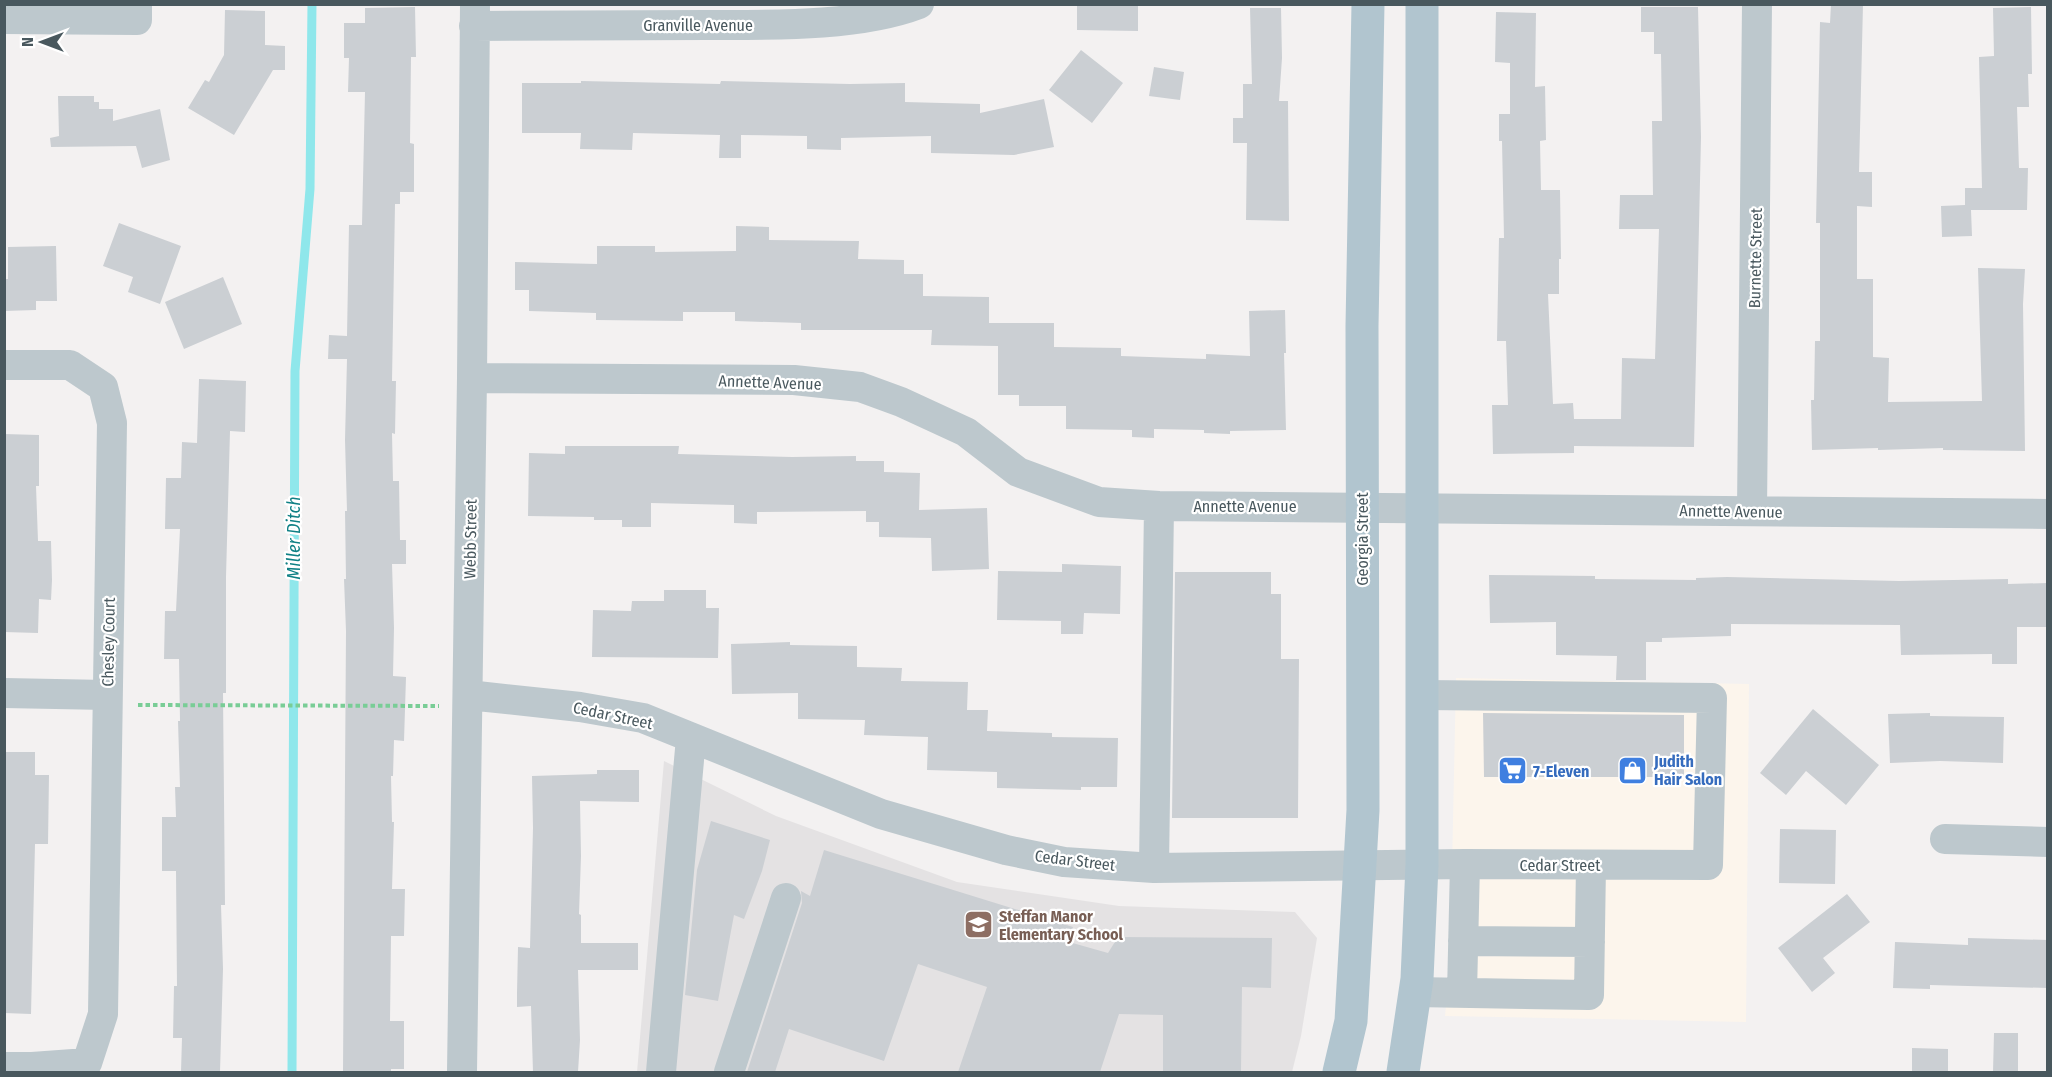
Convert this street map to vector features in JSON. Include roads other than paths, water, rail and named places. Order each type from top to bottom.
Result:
[{"type":"main road","name":"Georgia Street","points":[[1339,1072],[1351,1021],[1363,810],[1362,314],[1368,4]]},
{"type":"main road","points":[[1403,1072],[1415,992],[1422,865],[1422,4]]},
{"type":"street","name":"Granville Avenue","points":[[475,15],[774,25],[852,20],[908,9],[919,4]]},
{"type":"street","name":"Burnette Street","points":[[1752,511],[1757,4]]},
{"type":"street","points":[[4,19],[137,12]]},
{"type":"street","name":"Webb Street","points":[[462,1072],[475,15]]},
{"type":"street","name":"Chesley Court","points":[[4,364],[70,365],[103,387],[112,423],[103,1014],[87,1063],[4,1067]]},
{"type":"street","name":"Annette Avenue","points":[[472,378],[794,380],[860,387],[901,402],[966,432],[1018,472],[1099,502],[1159,506],[2048,513]]},
{"type":"street","points":[[1154,868],[1159,506]]},
{"type":"street","points":[[4,693],[107,699]]},
{"type":"street","name":"Cedar Street","points":[[467,701],[580,707],[643,718],[881,814],[1006,850],[1064,862],[1154,868],[1465,864],[1708,865],[1712,698],[1422,694]]},
{"type":"street","points":[[661,1072],[691,738]]},
{"type":"street","points":[[1945,839],[2048,842]]},
{"type":"street","points":[[1462,993],[1465,864]]},
{"type":"street","points":[[1415,992],[1589,995],[1591,865]]},
{"type":"street","points":[[729,1072],[786,898]]},
{"type":"street","points":[[1463,941],[1590,942]]},
{"type":"waterway","name":"Miller Ditch","points":[[292,1072],[295,371],[310,189],[312,4]]},
{"type":"place","name":"Judith Hair Salon","points":[[1633,770]]},
{"type":"place","name":"7-Eleven","points":[[1512,771]]},
{"type":"place","name":"Steffan Manor Elementary School","points":[[978,925]]}]
